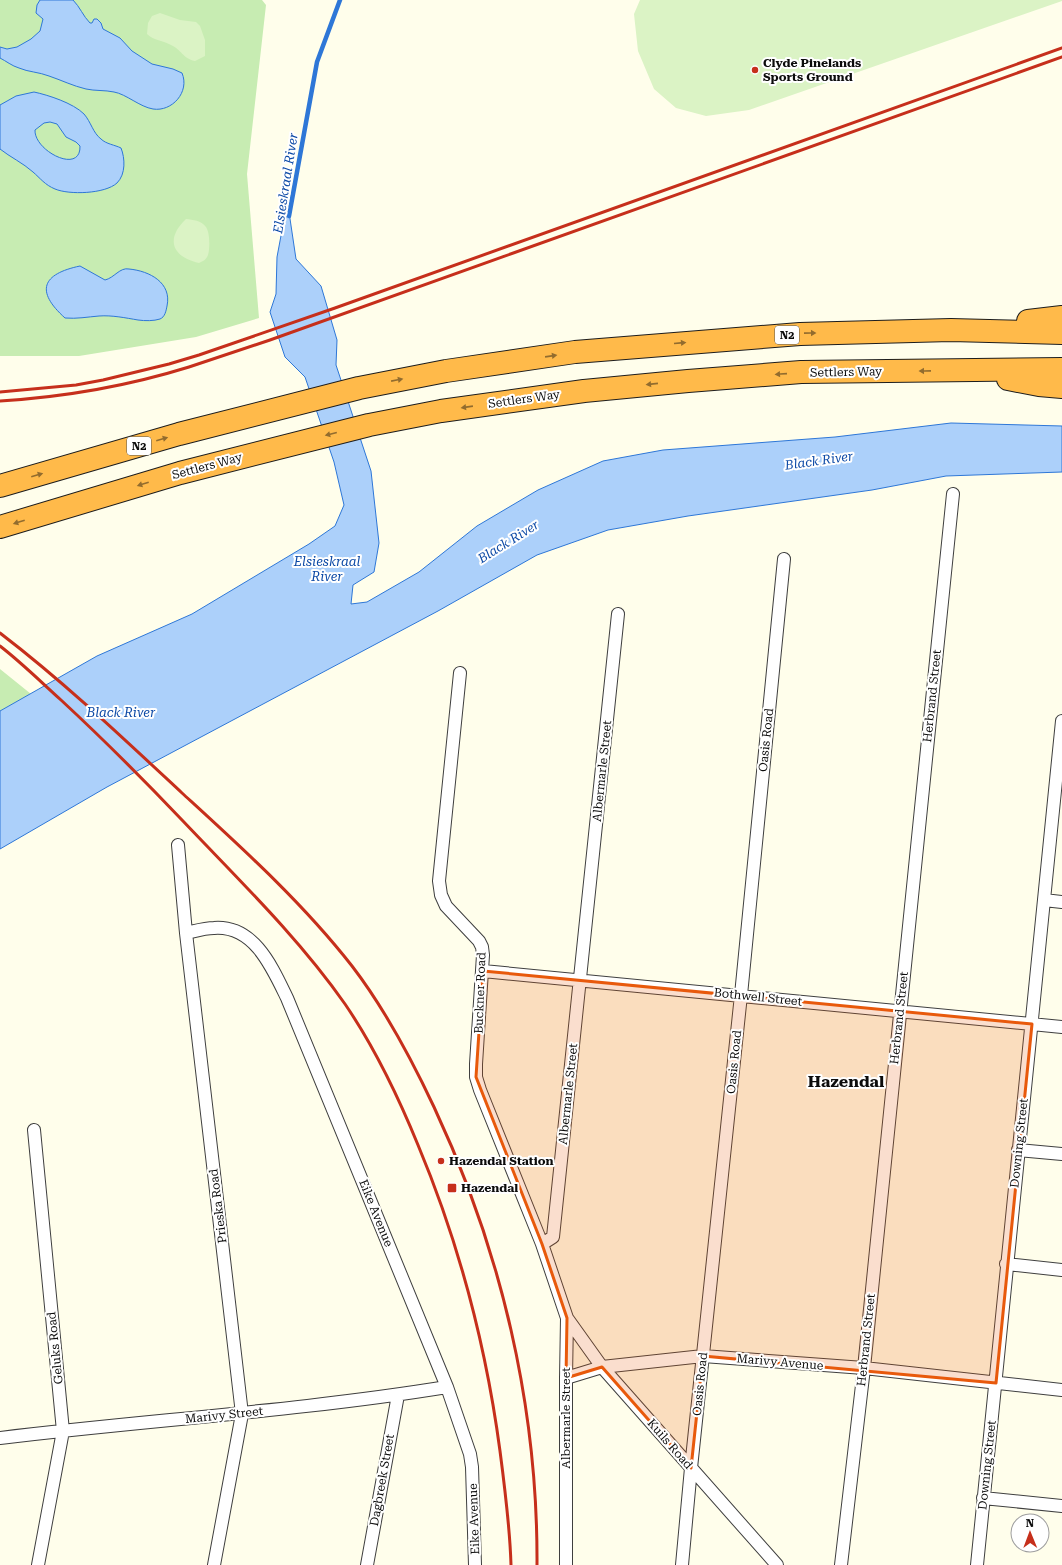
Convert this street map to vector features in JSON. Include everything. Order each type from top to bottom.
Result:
[{"type":"highway","points":[[951,330],[1062,317]]},
{"type":"highway","name":"N2","points":[[0,486],[179,434],[359,388],[446,371],[512,361],[575,352],[800,334],[951,330],[1062,333]]},
{"type":"highway","name":"Settlers Way","points":[[0,527],[180,473],[369,425],[441,411],[519,399],[681,382],[801,372],[1062,369]]},
{"type":"highway","points":[[960,371],[1039,385],[1062,387]]},
{"type":"street","name":"Herbrand Street","points":[[841,1565],[864,1368],[953,494]]},
{"type":"street","name":"Oasis Road","points":[[682,1565],[741,995],[784,559]]},
{"type":"street","name":"Albermarle Street","points":[[566,1565],[567,1318],[542,1244],[553,1237],[618,614]]},
{"type":"street","name":"Buckner Road","points":[[460,673],[439,881],[441,895],[446,906],[482,947],[483,971],[476,1077],[542,1244]]},
{"type":"street","name":"Downing Street","points":[[977,1565],[996,1383],[1006,1264],[1044,900],[1059,784],[1062,721]]},
{"type":"street","name":"Prieska Road","points":[[178,845],[186,933],[242,1414],[214,1565]]},
{"type":"street","points":[[1044,900],[1062,902]]},
{"type":"street","name":"Eike Avenue","points":[[186,933],[214,928],[231,929],[243,933],[256,946],[277,976],[447,1387],[470,1454],[472,1468],[475,1565]]},
{"type":"street","name":"Bothwell Street","points":[[483,971],[900,1010],[1062,1027]]},
{"type":"street","name":"Geluks Road","points":[[34,1130],[63,1431],[38,1565]]},
{"type":"street","points":[[1018,1150],[1062,1154]]},
{"type":"street","points":[[1006,1264],[1062,1270]]},
{"type":"street","name":"Kuils Road","points":[[567,1318],[602,1367],[777,1565]]},
{"type":"street","name":"Marivy Avenue","points":[[566,1378],[602,1367],[703,1356],[864,1368],[1062,1390]]},
{"type":"street","name":"Marivy Street","points":[[0,1438],[242,1414],[398,1395],[447,1387]]},
{"type":"street","name":"Dagbreek Street","points":[[367,1565],[398,1395]]},
{"type":"street","points":[[984,1498],[1062,1506]]},
{"type":"highlighted area","points":[[483,971],[1032,1024],[996,1383],[703,1356],[691,1468],[602,1367],[566,1378],[567,1318],[542,1244],[476,1077]]},
{"type":"green space","points":[[0,0],[262,0],[266,5],[247,174],[259,318],[196,337],[79,356],[0,356]]},
{"type":"green space","name":"Clyde Pinelands Sports Ground","points":[[640,0],[1062,1],[749,110],[706,116],[676,108],[654,89],[638,51],[634,14]]},
{"type":"green space","points":[[160,13],[180,20],[196,22],[200,26],[205,40],[205,56],[195,61],[191,60],[175,47],[147,34],[148,23],[152,16]]},
{"type":"green space","points":[[186,219],[194,220],[204,225],[208,233],[208,255],[199,263],[190,260],[177,252],[174,246],[175,233]]},
{"type":"green space","points":[[0,669],[31,694],[0,711]]},
{"type":"water","points":[[40,0],[73,0],[90,23],[92,23],[94,19],[97,19],[101,23],[103,29],[120,38],[132,51],[152,64],[173,69],[182,73],[184,87],[178,99],[167,107],[160,109],[148,108],[119,93],[81,88],[45,75],[16,67],[0,58],[0,47],[7,49],[17,47],[31,39],[40,31],[43,19],[36,13],[37,5]]},
{"type":"water","points":[[34,92],[40,93],[74,106],[84,114],[98,137],[105,142],[121,148],[124,166],[122,175],[117,183],[111,187],[96,191],[78,193],[61,191],[48,186],[29,169],[0,149],[0,105],[16,96]],"holes":[[[50,122],[57,124],[66,137],[76,142],[80,146],[78,154],[73,159],[58,157],[49,152],[37,138],[35,130],[44,123]]]},
{"type":"water","name":"Black River","points":[[289,212],[296,259],[321,286],[337,340],[336,365],[371,471],[379,543],[374,572],[353,585],[351,604],[367,602],[419,572],[477,526],[538,490],[603,461],[663,450],[835,437],[951,423],[1062,426],[1062,472],[946,476],[872,490],[688,516],[608,530],[537,555],[438,611],[107,787],[0,849],[0,711],[97,656],[192,614],[309,544],[335,526],[344,505],[334,462],[305,377],[285,357],[270,312],[276,294],[277,257],[283,225]]},
{"type":"water","points":[[80,266],[105,280],[126,269],[137,270],[152,276],[163,285],[166,291],[168,298],[166,312],[162,318],[149,321],[109,316],[65,318],[49,300],[47,285],[57,274],[67,269]]},
{"type":"waterway","name":"Elsieskraal River","points":[[289,216],[317,62],[340,0]]},
{"type":"railway","points":[[0,392],[76,385],[103,380],[199,355],[335,308],[1062,48]]},
{"type":"railway","points":[[0,401],[48,397],[96,390],[143,380],[189,367],[270,340],[1062,57]]},
{"type":"railway","points":[[0,633],[47,671],[115,731],[271,876],[333,942],[376,999],[397,1034],[434,1107],[458,1161],[496,1273],[511,1330],[523,1388],[531,1446],[536,1506],[537,1565]]},
{"type":"railway","points":[[0,646],[77,715],[138,774],[267,909],[327,979],[356,1021],[376,1055],[402,1108],[433,1182],[469,1295],[479,1334],[494,1412],[507,1508],[511,1565]]},
{"type":"place","name":"Clyde Pinelands Sports Ground","points":[[755,70]]},
{"type":"place","name":"Hazendal Station","points":[[441,1161]]},
{"type":"place","name":"Hazendal","points":[[452,1188]]},
{"type":"district","name":"Hazendal","points":[[846,1081]]}]
